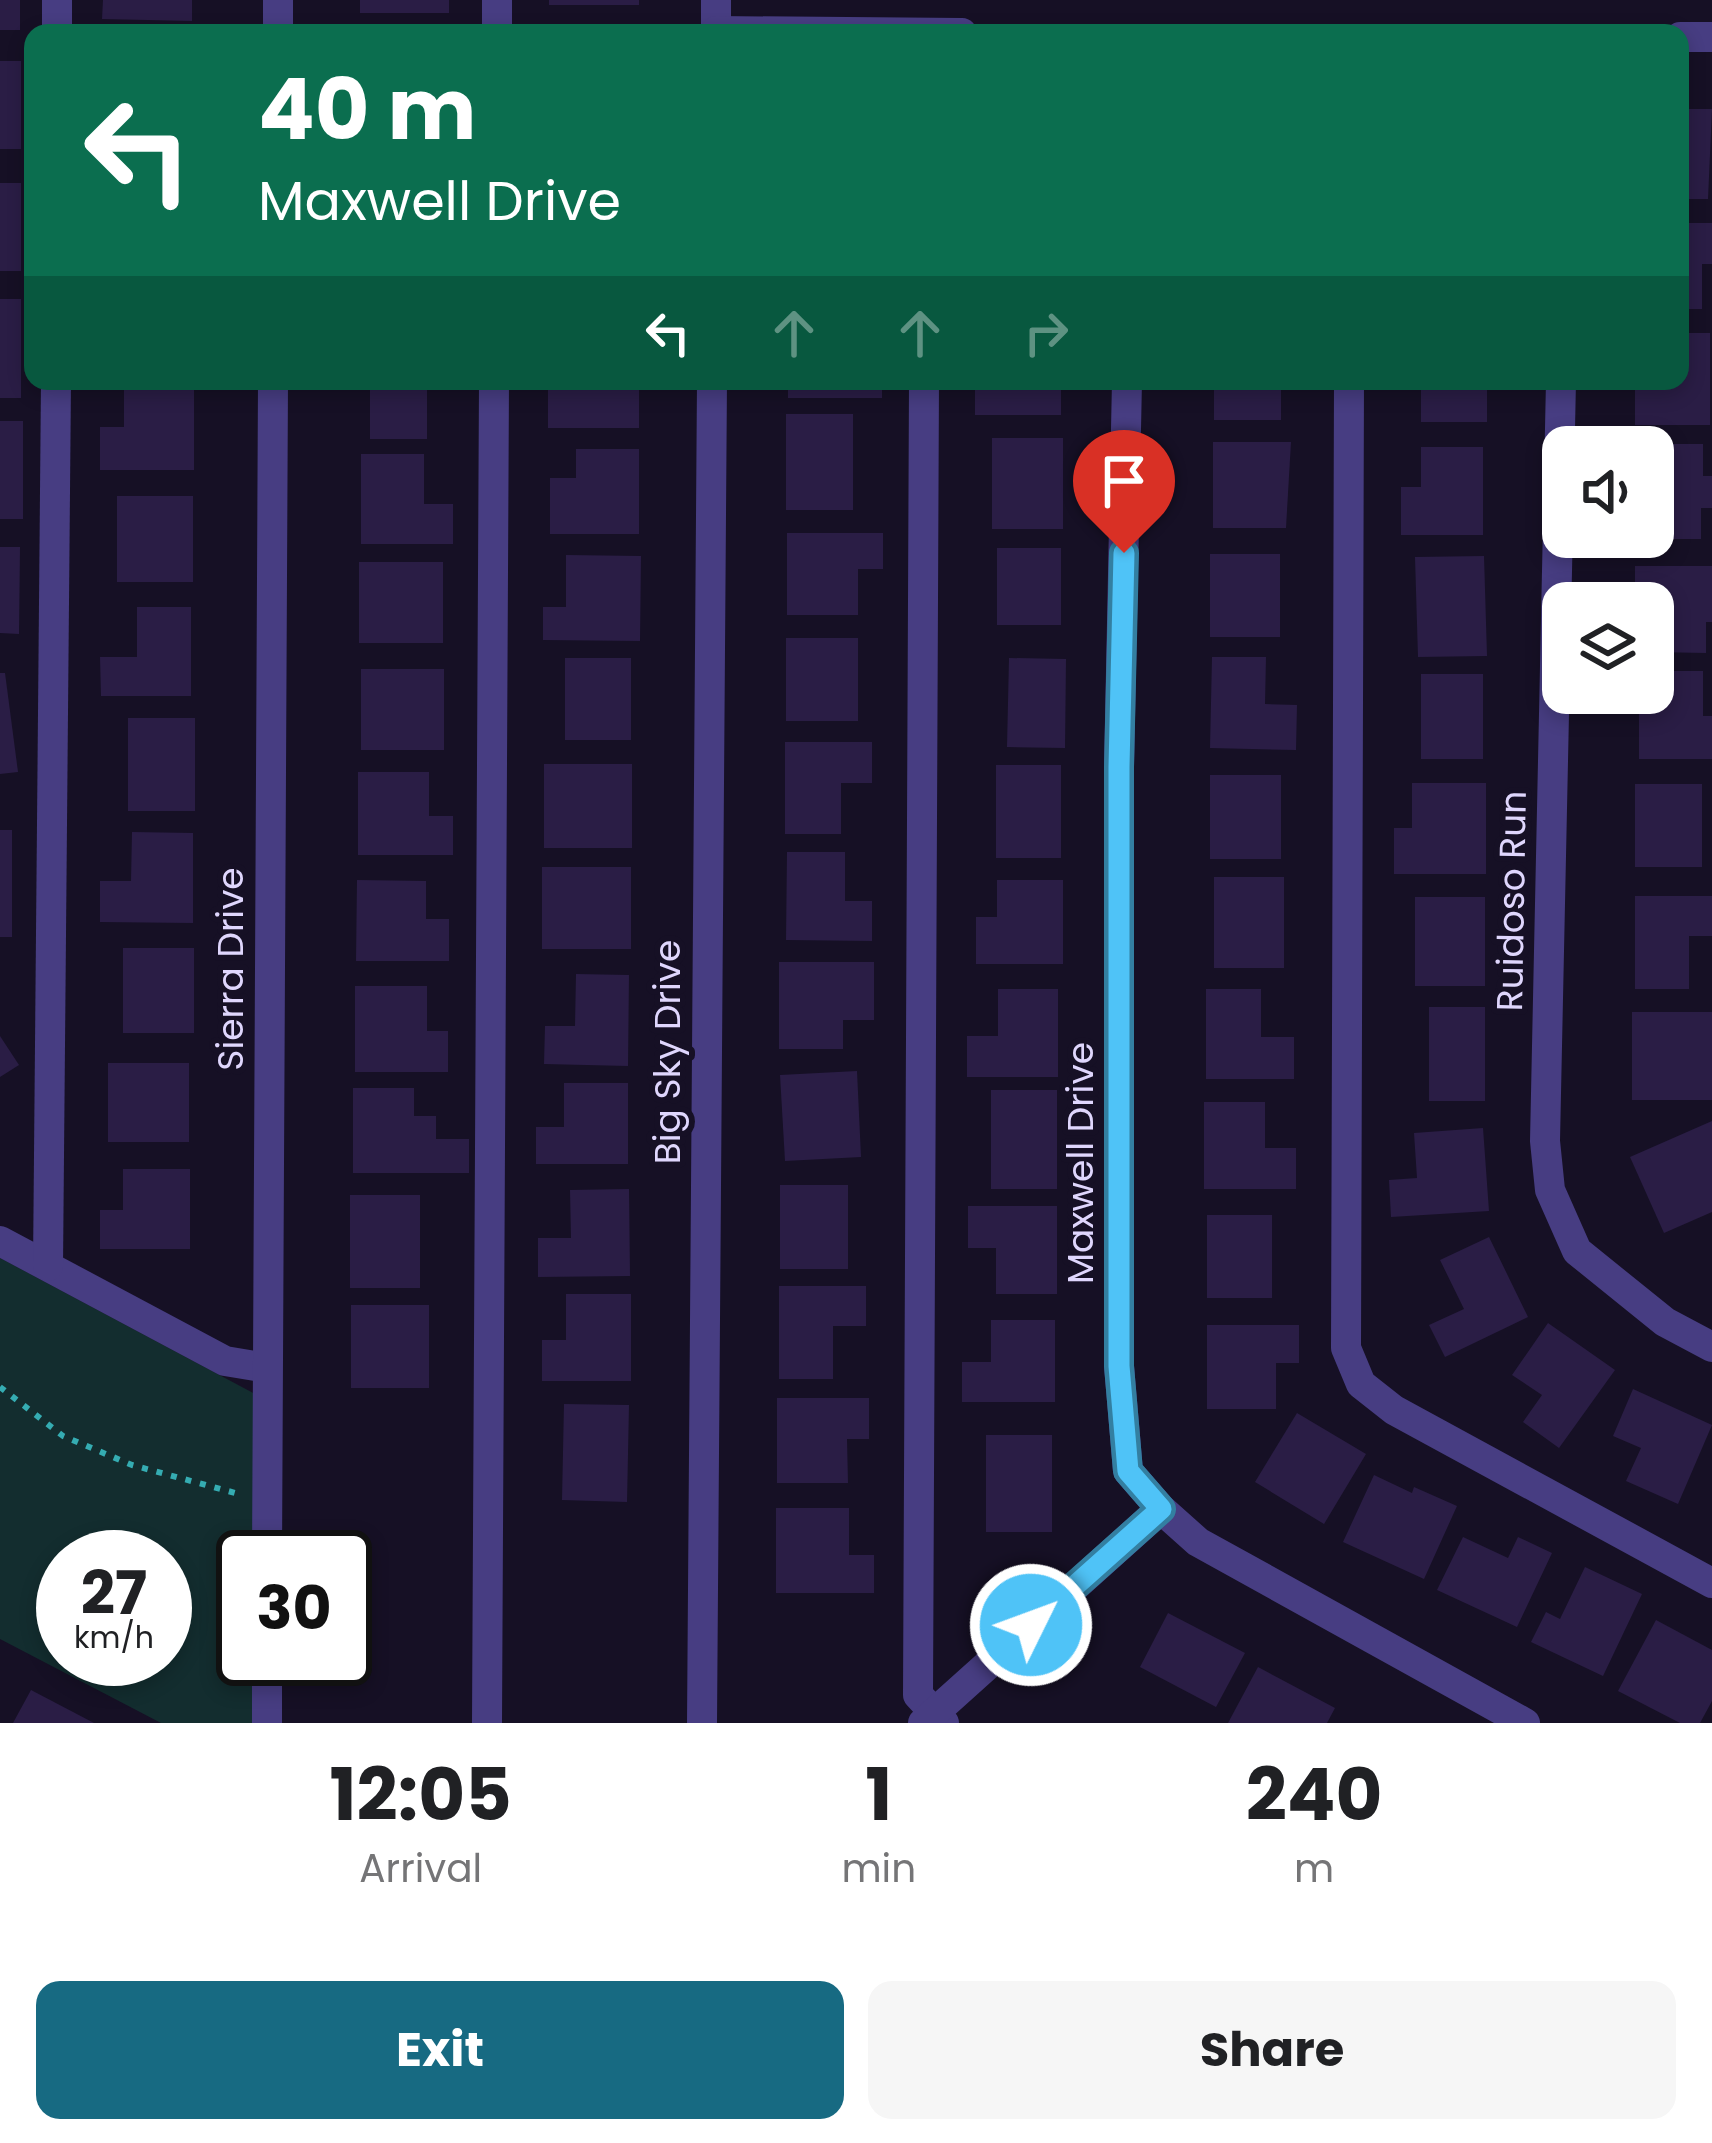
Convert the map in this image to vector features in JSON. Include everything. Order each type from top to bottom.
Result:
[{"type":"street","points":[[716,21],[769,24]]},
{"type":"street","points":[[48,1266],[56,390]]},
{"type":"street","name":"Sierra Drive","points":[[267,1530],[273,390]]},
{"type":"street","points":[[487,1723],[494,390]]},
{"type":"street","name":"Big Sky Drive","points":[[702,1723],[712,390]]},
{"type":"street","points":[[924,390],[918,1695],[934,1720],[1161,1509]]},
{"type":"street","name":"Maxwell Drive","points":[[1127,390],[1119,767],[1119,1366],[1128,1471],[1198,1542],[1525,1723]]},
{"type":"street","points":[[1349,390],[1346,1348],[1361,1384],[1394,1410],[1712,1583]]},
{"type":"street","name":"Ruidoso Run","points":[[1561,390],[1545,1141],[1550,1190],[1577,1251],[1665,1322],[1712,1347]]},
{"type":"street","points":[[0,1240],[225,1361],[267,1368]]},
{"type":"street","points":[[267,1686],[267,1723]]},
{"type":"path","points":[[0,1387],[63,1436],[132,1465],[239,1494]]},
{"type":"green space","points":[[0,1258],[257,1395],[255,1530],[216,1530],[216,1686],[254,1686],[253,1723],[161,1723],[90,1686],[192,1686],[192,1530],[36,1530],[36,1658],[0,1639]]},
{"type":"building","points":[[0,0],[20,0],[20,30],[0,30]]},
{"type":"building","points":[[103,0],[192,0],[192,21],[102,19]]},
{"type":"building","points":[[360,0],[449,0],[449,13],[360,13]]},
{"type":"building","points":[[549,0],[639,0],[639,5],[549,5]]},
{"type":"building","points":[[0,61],[21,61],[21,149],[0,149]]},
{"type":"building","points":[[1689,109],[1712,109],[1708,199],[1689,199]]},
{"type":"building","points":[[0,183],[21,183],[21,271],[0,271]]},
{"type":"building","points":[[1689,223],[1712,223],[1712,264],[1702,264],[1702,309],[1689,309]]},
{"type":"building","points":[[0,299],[21,299],[21,398],[0,398]]},
{"type":"building","points":[[1689,333],[1710,333],[1710,425],[1635,425],[1635,390],[1689,390]]},
{"type":"building","points":[[124,390],[194,390],[194,470],[100,470],[100,427],[124,427]]},
{"type":"building","points":[[370,390],[427,390],[427,439],[370,439]]},
{"type":"building","points":[[548,390],[639,390],[639,428],[548,428]]},
{"type":"building","points":[[788,390],[882,390],[882,398],[788,398]]},
{"type":"building","points":[[975,390],[1061,390],[1061,415],[975,415]]},
{"type":"building","points":[[1214,390],[1281,390],[1281,420],[1214,420]]},
{"type":"building","points":[[1421,390],[1487,390],[1487,422],[1421,422]]},
{"type":"building","points":[[786,414],[853,414],[853,510],[786,510]]},
{"type":"building","points":[[0,421],[23,421],[23,519],[0,519]]},
{"type":"building","points":[[992,438],[1063,438],[1063,529],[992,529]]},
{"type":"building","points":[[1213,442],[1291,442],[1286,528],[1213,528]]},
{"type":"building","points":[[1674,444],[1703,444],[1703,476],[1712,476],[1712,508],[1701,508],[1701,539],[1674,539]]},
{"type":"building","points":[[1421,447],[1483,447],[1483,535],[1401,535],[1401,487],[1421,487]]},
{"type":"building","points":[[576,449],[639,449],[639,534],[550,534],[550,478],[576,478]]},
{"type":"building","points":[[361,454],[424,454],[424,504],[453,504],[453,544],[361,544]]},
{"type":"building","points":[[117,496],[193,496],[193,582],[117,582]]},
{"type":"building","points":[[787,533],[883,533],[883,569],[858,569],[858,615],[787,615]]},
{"type":"building","points":[[0,547],[20,547],[19,634],[0,633]]},
{"type":"building","points":[[997,548],[1061,548],[1061,625],[997,625]]},
{"type":"building","points":[[1210,554],[1280,554],[1280,637],[1210,637]]},
{"type":"building","points":[[566,555],[641,556],[640,641],[543,640],[543,607],[566,607]]},
{"type":"building","points":[[1484,556],[1487,656],[1418,657],[1415,557]]},
{"type":"building","points":[[359,562],[443,562],[443,643],[359,643]]},
{"type":"building","points":[[1635,566],[1712,566],[1712,622],[1706,622],[1706,653],[1674,652],[1674,582],[1635,582]]},
{"type":"building","points":[[137,607],[191,607],[191,696],[101,696],[100,657],[137,657]]},
{"type":"building","points":[[786,638],[858,638],[858,721],[786,721]]},
{"type":"building","points":[[1212,657],[1266,657],[1265,704],[1297,705],[1296,750],[1210,748]]},
{"type":"building","points":[[565,658],[631,658],[631,740],[565,740]]},
{"type":"building","points":[[1009,658],[1066,659],[1065,748],[1007,747]]},
{"type":"building","points":[[361,669],[444,669],[444,750],[361,750]]},
{"type":"building","points":[[1674,671],[1703,671],[1703,716],[1712,716],[1712,759],[1639,759],[1639,714],[1674,714]]},
{"type":"building","points":[[0,673],[5,673],[18,772],[0,774]]},
{"type":"building","points":[[1421,674],[1483,674],[1483,759],[1421,759]]},
{"type":"building","points":[[128,718],[195,718],[195,811],[128,811]]},
{"type":"building","points":[[785,742],[872,742],[872,783],[841,783],[841,834],[785,834]]},
{"type":"building","points":[[544,764],[632,764],[632,848],[544,848]]},
{"type":"building","points":[[996,765],[1061,765],[1061,858],[996,858]]},
{"type":"building","points":[[358,772],[429,772],[429,816],[453,816],[453,855],[358,855]]},
{"type":"building","points":[[1210,775],[1281,775],[1281,859],[1210,859]]},
{"type":"building","points":[[1412,783],[1486,783],[1486,874],[1394,874],[1394,828],[1412,828]]},
{"type":"building","points":[[1635,784],[1702,784],[1702,867],[1635,867]]},
{"type":"building","points":[[0,830],[12,830],[12,937],[0,937]]},
{"type":"building","points":[[132,832],[193,833],[193,923],[100,922],[100,881],[131,881]]},
{"type":"building","points":[[787,852],[845,852],[845,901],[872,901],[872,941],[786,940]]},
{"type":"building","points":[[542,867],[631,867],[631,949],[542,949]]},
{"type":"building","points":[[1214,877],[1284,877],[1284,968],[1214,968]]},
{"type":"building","points":[[357,880],[426,881],[426,919],[449,919],[449,961],[356,961]]},
{"type":"building","points":[[997,880],[1063,880],[1063,964],[976,964],[976,917],[997,917]]},
{"type":"building","points":[[1635,896],[1712,896],[1712,936],[1689,936],[1689,989],[1635,989]]},
{"type":"building","points":[[1415,897],[1485,897],[1485,986],[1415,986]]},
{"type":"building","points":[[123,948],[194,948],[194,1033],[123,1033]]},
{"type":"building","points":[[779,962],[874,962],[874,1020],[843,1020],[843,1049],[779,1049]]},
{"type":"building","points":[[576,974],[629,975],[628,1066],[544,1064],[545,1026],[575,1026]]},
{"type":"building","points":[[355,986],[427,986],[427,1031],[448,1031],[448,1072],[355,1072]]},
{"type":"building","points":[[998,989],[1058,989],[1058,1077],[967,1077],[967,1036],[998,1036]]},
{"type":"building","points":[[1206,989],[1261,989],[1261,1037],[1294,1037],[1294,1079],[1206,1079]]},
{"type":"building","points":[[1429,1007],[1485,1007],[1485,1101],[1429,1101]]},
{"type":"building","points":[[1632,1012],[1712,1012],[1712,1100],[1632,1100]]},
{"type":"building","points":[[0,1036],[19,1065],[0,1077]]},
{"type":"building","points":[[108,1063],[189,1063],[189,1142],[108,1142]]},
{"type":"building","points":[[857,1071],[861,1157],[785,1161],[780,1075]]},
{"type":"building","points":[[564,1083],[628,1083],[628,1164],[536,1164],[536,1127],[564,1127]]},
{"type":"building","points":[[353,1088],[414,1088],[414,1116],[436,1116],[436,1139],[469,1139],[469,1173],[353,1173]]},
{"type":"building","points":[[991,1090],[1057,1090],[1057,1189],[991,1189]]},
{"type":"building","points":[[1204,1102],[1265,1102],[1265,1148],[1296,1148],[1296,1189],[1204,1189]]},
{"type":"building","points":[[1712,1121],[1712,1212],[1664,1233],[1630,1157]]},
{"type":"building","points":[[1483,1128],[1489,1211],[1391,1217],[1389,1180],[1417,1178],[1414,1133]]},
{"type":"building","points":[[123,1169],[190,1169],[190,1249],[100,1249],[100,1210],[123,1210]]},
{"type":"building","points":[[780,1185],[848,1185],[848,1269],[780,1269]]},
{"type":"building","points":[[629,1189],[630,1276],[538,1277],[538,1238],[571,1238],[570,1190]]},
{"type":"building","points":[[350,1195],[420,1195],[420,1288],[350,1288]]},
{"type":"building","points":[[968,1206],[1057,1206],[1057,1294],[996,1294],[996,1248],[968,1248]]},
{"type":"building","points":[[1207,1215],[1272,1215],[1272,1298],[1207,1298]]},
{"type":"building","points":[[1489,1237],[1528,1317],[1445,1357],[1429,1325],[1464,1309],[1440,1260]]},
{"type":"building","points":[[779,1286],[866,1286],[866,1326],[833,1326],[833,1379],[779,1379]]},
{"type":"building","points":[[566,1294],[631,1294],[631,1381],[542,1381],[542,1340],[566,1340]]},
{"type":"building","points":[[351,1305],[429,1305],[429,1388],[351,1388]]},
{"type":"building","points":[[991,1320],[1055,1320],[1055,1402],[962,1402],[962,1362],[991,1362]]},
{"type":"building","points":[[1548,1323],[1615,1370],[1559,1448],[1523,1422],[1542,1395],[1512,1375]]},
{"type":"building","points":[[1207,1325],[1299,1325],[1299,1363],[1276,1363],[1276,1409],[1207,1409]]},
{"type":"building","points":[[1633,1389],[1712,1425],[1678,1504],[1626,1481],[1641,1448],[1613,1436]]},
{"type":"building","points":[[777,1398],[869,1398],[869,1439],[847,1439],[848,1483],[777,1483]]},
{"type":"building","points":[[564,1404],[629,1405],[627,1502],[562,1500]]},
{"type":"building","points":[[1297,1413],[1366,1454],[1324,1524],[1255,1482]]},
{"type":"building","points":[[986,1435],[1052,1435],[1052,1532],[986,1532]]},
{"type":"building","points":[[1374,1475],[1457,1506],[1424,1579],[1343,1542]]},
{"type":"building","points":[[776,1508],[849,1508],[849,1555],[874,1555],[874,1593],[776,1593]]},
{"type":"building","points":[[1463,1537],[1508,1558],[1518,1537],[1552,1553],[1517,1627],[1437,1590]]},
{"type":"building","points":[[1585,1567],[1642,1594],[1603,1676],[1531,1642],[1546,1612],[1560,1619]]},
{"type":"building","points":[[1168,1613],[1245,1653],[1216,1707],[1140,1667]]},
{"type":"building","points":[[1656,1620],[1712,1650],[1712,1701],[1700,1723],[1680,1723],[1618,1691]]},
{"type":"building","points":[[1258,1667],[1335,1708],[1327,1723],[1228,1723]]},
{"type":"building","points":[[31,1690],[94,1723],[13,1723]]},
{"type":"route","points":[[1031,1625],[1161,1509],[1128,1471],[1119,1366],[1119,767],[1124,553]]}]
